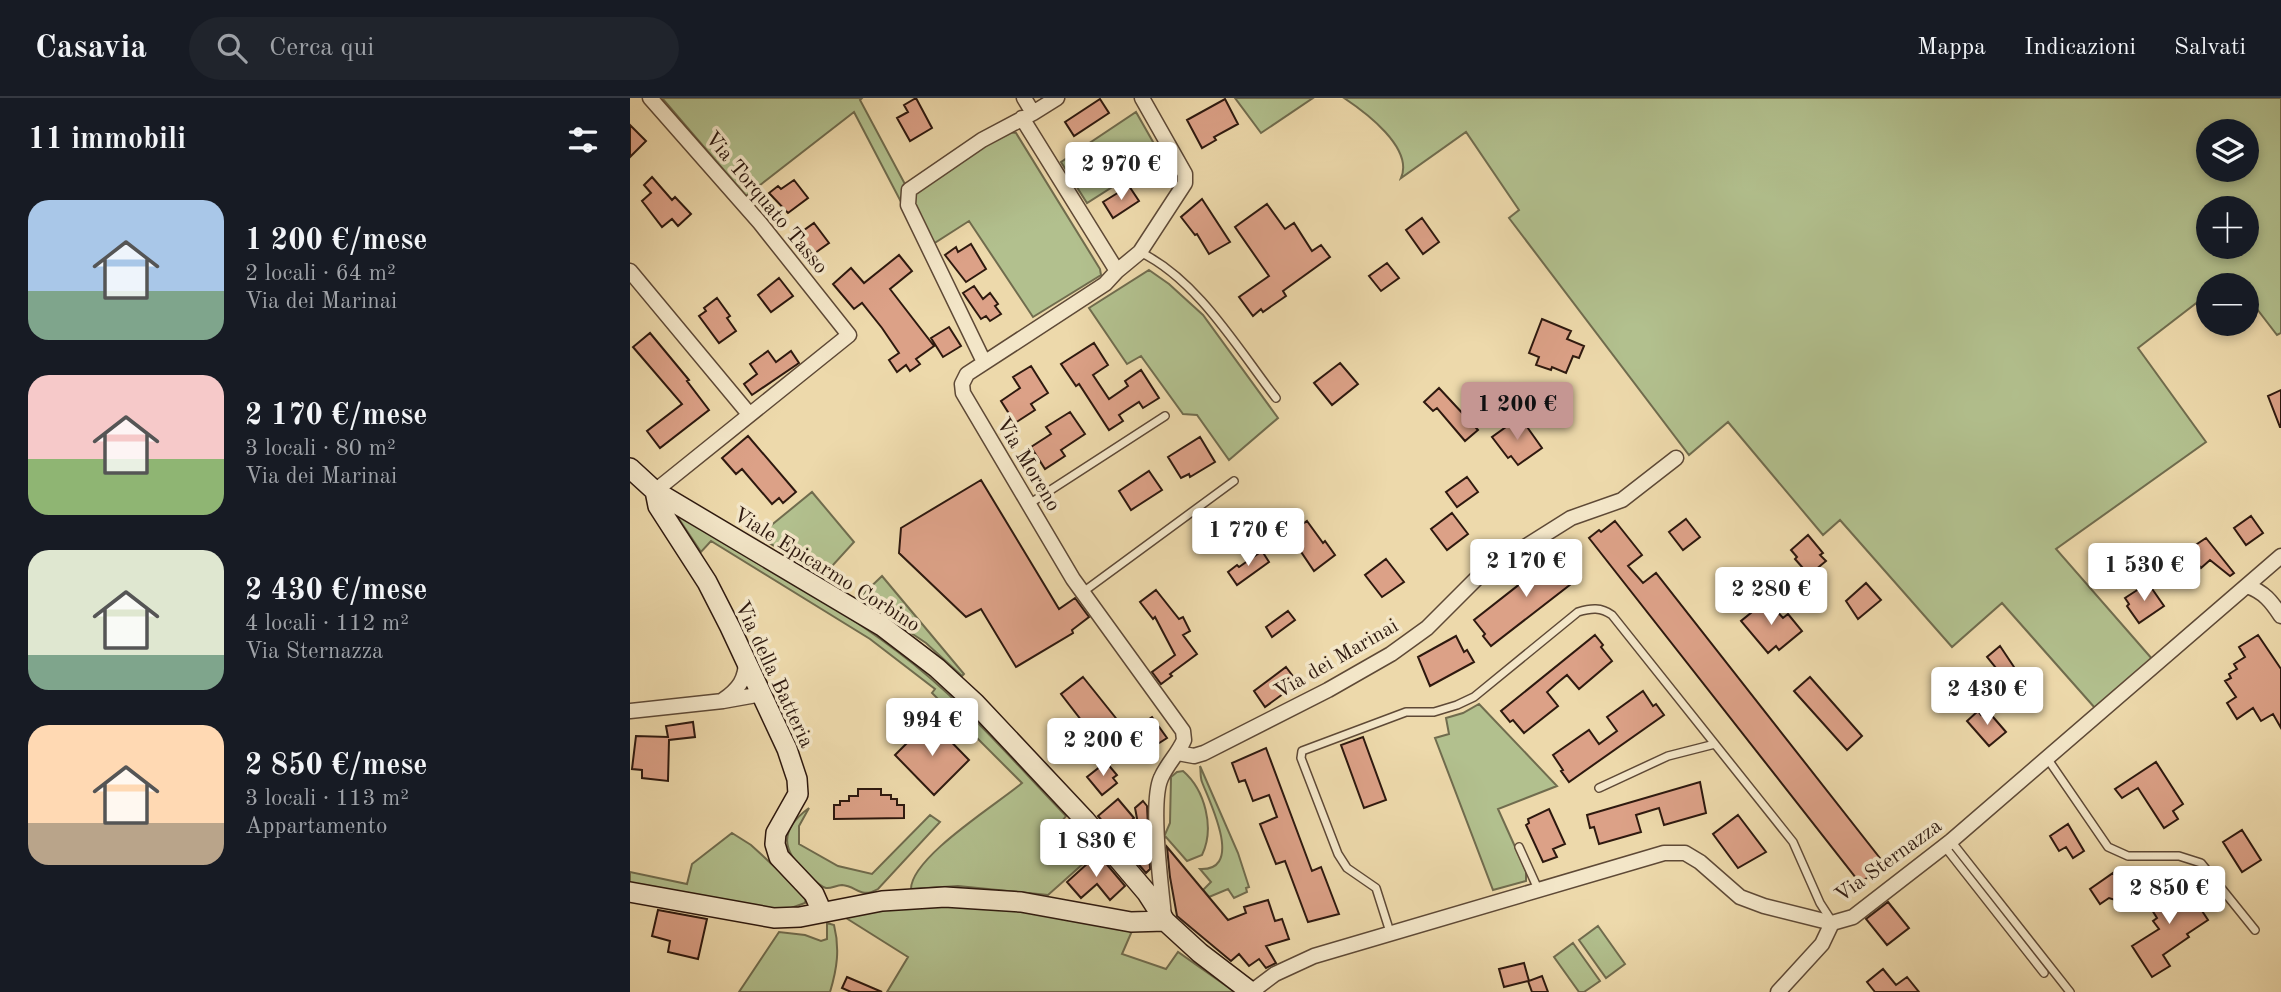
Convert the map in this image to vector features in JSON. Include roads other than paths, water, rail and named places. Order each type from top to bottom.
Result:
[{"type":"main road","name":"Viale Epicarmo Corbino","points":[[630,468],[655,491],[883,626],[937,668],[975,703],[1154,889],[1164,921],[1251,992]]},
{"type":"main road","name":"Via della Batteria","points":[[655,491],[659,506],[707,582],[746,658],[787,748],[799,794],[776,833],[775,845],[779,857],[814,894],[822,912]]},
{"type":"main road","points":[[630,892],[774,918],[800,917],[882,901],[945,897],[1021,902],[1131,922],[1164,921]]},
{"type":"street","name":"Via Torquato Tasso","points":[[650,98],[760,223],[849,335],[749,414]]},
{"type":"street","points":[[1024,98],[1028,116],[1117,271]]},
{"type":"street","points":[[984,362],[908,205],[907,197],[909,190],[971,147],[1057,98]]},
{"type":"street","name":"Via Moreno","points":[[1142,98],[1185,174],[1185,183],[1140,253],[1105,284],[964,377],[963,393],[1083,592],[1183,731],[1185,740],[1178,753]]},
{"type":"street","points":[[630,271],[749,414],[655,491]]},
{"type":"street","name":"Via dei Marinai","points":[[1178,753],[1194,756],[1204,753],[1328,690],[1391,654],[1427,628],[1477,579],[1501,562],[1571,518],[1622,500],[1676,458]]},
{"type":"street","name":"Via Sternazza","points":[[1251,992],[1275,974],[1314,956],[1664,853],[1685,853],[1700,862],[1740,897],[1832,923],[1853,917],[1947,843],[2281,556]]},
{"type":"street","points":[[2246,586],[2260,591],[2281,616]]},
{"type":"street","points":[[723,701],[741,684],[746,671],[746,658]]},
{"type":"street","points":[[630,711],[762,694]]},
{"type":"street","points":[[1154,889],[1158,852],[1157,790],[1160,779],[1178,753]]},
{"type":"street","points":[[1778,992],[1822,944],[1832,923]]},
{"type":"lane","points":[[1140,253],[1156,260],[1197,294],[1276,398]]},
{"type":"lane","points":[[1029,505],[1165,416]]},
{"type":"lane","points":[[1083,592],[1234,481]]},
{"type":"lane","points":[[1390,932],[1376,888],[1347,868],[1338,854],[1301,758],[1302,751],[1406,712],[1434,712],[1466,701],[1578,612],[1597,608],[1612,615],[1793,842],[1820,903],[1832,923]]},
{"type":"lane","points":[[1599,788],[1668,756],[1715,744]]},
{"type":"lane","points":[[2047,757],[2108,847],[2128,856],[2179,856],[2201,863],[2255,930]]},
{"type":"lane","points":[[1947,843],[2044,973]]},
{"type":"lane","points":[[1947,843],[2070,992]]},
{"type":"lane","points":[[1519,847],[1538,889]]}]
